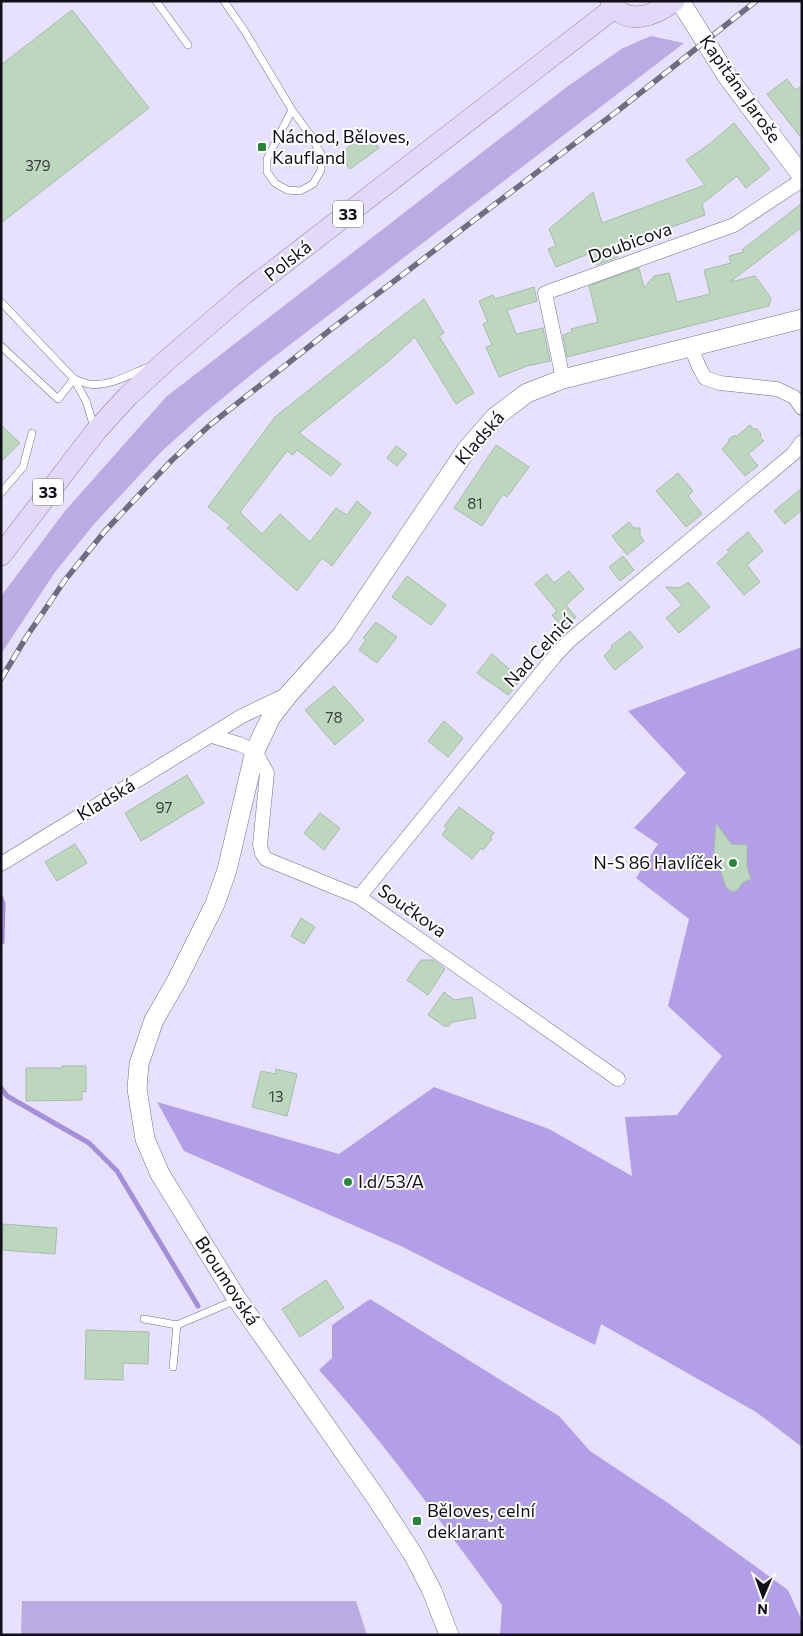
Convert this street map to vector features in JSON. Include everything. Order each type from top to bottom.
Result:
[{"type":"main road","name":"Polská","points":[[1,555],[96,431],[127,397],[245,294],[612,5],[624,14],[636,17],[647,16],[662,10],[674,1]]},
{"type":"main road","name":"Kapitána Jaroše","points":[[680,1],[727,76],[802,178]]},
{"type":"main road","name":"Kladská","points":[[216,904],[227,870],[255,751],[271,717],[341,636],[466,449],[495,417],[527,393],[563,379],[802,319]]},
{"type":"main road","name":"Broumovská","points":[[216,904],[154,1020],[139,1064],[137,1089],[145,1139],[160,1174],[237,1299],[377,1499],[414,1556],[432,1591],[449,1635]]},
{"type":"street","name":"Doubicova","points":[[563,379],[545,293],[734,225],[802,178]]},
{"type":"street","points":[[690,348],[705,378],[720,383],[777,389],[794,397],[802,408]]},
{"type":"street","name":"Nad Celnicí","points":[[359,897],[564,646],[793,454],[802,442]]},
{"type":"street","name":"Kladská","points":[[1,864],[242,716],[289,694]]},
{"type":"street","points":[[212,736],[240,744],[255,751]]},
{"type":"street","name":"Součkova","points":[[255,751],[266,773],[260,845],[266,859],[359,897],[618,1079]]},
{"type":"lane","points":[[156,1],[188,45]]},
{"type":"lane","points":[[224,1],[321,154],[321,170],[314,184],[300,191],[287,190],[281,187],[275,183],[267,172],[267,158],[292,110]]},
{"type":"lane","points":[[1,302],[74,379],[86,400],[96,431]]},
{"type":"lane","points":[[1,346],[58,399],[74,379]]},
{"type":"lane","points":[[74,379],[91,384],[104,384],[166,362]]},
{"type":"lane","points":[[1,492],[23,467],[32,433]]},
{"type":"lane","points":[[144,1319],[177,1325],[237,1299]]},
{"type":"lane","points":[[173,1367],[177,1325]]},
{"type":"shaded area","points":[[651,36],[684,43],[257,370],[162,451],[95,523],[55,572],[1,654],[1,596],[65,511],[166,397],[568,86],[623,48]]},
{"type":"shaded area","points":[[802,647],[802,1447],[756,1412],[601,1324],[595,1345],[403,1247],[184,1151],[157,1102],[339,1154],[434,1087],[549,1129],[632,1176],[625,1117],[677,1115],[722,1056],[668,1006],[689,919],[636,878],[658,844],[634,828],[686,773],[628,711]]},
{"type":"shaded area","points":[[370,1299],[559,1416],[590,1451],[668,1503],[788,1590],[802,1621],[802,1635],[500,1635],[502,1605],[390,1455],[319,1370],[332,1358],[332,1325]]},
{"type":"shaded area","points":[[22,1601],[356,1601],[367,1635],[21,1635]]},
{"type":"building","points":[[72,10],[149,108],[1,223],[1,65]]},
{"type":"building","points":[[787,79],[795,90],[802,86],[802,139],[767,94]]},
{"type":"building","points":[[734,123],[770,169],[746,188],[737,176],[702,204],[705,215],[616,247],[618,257],[597,265],[593,252],[556,267],[548,249],[556,246],[549,229],[593,192],[602,223],[705,185],[686,160],[707,146]]},
{"type":"building","points":[[368,133],[379,148],[350,169],[339,154]]},
{"type":"building","points":[[802,203],[802,227],[730,282],[755,276],[771,298],[769,306],[567,357],[563,335],[572,332],[571,329],[598,322],[589,286],[639,268],[644,288],[654,276],[669,273],[677,302],[710,294],[704,270],[731,263],[729,256],[744,252],[742,250]]},
{"type":"building","points":[[534,287],[537,301],[507,310],[516,334],[543,328],[550,361],[527,366],[499,377],[486,347],[492,345],[483,324],[488,322],[479,301],[493,295],[495,299]]},
{"type":"building","points":[[424,299],[444,333],[439,336],[474,393],[456,404],[415,337],[391,359],[299,433],[341,464],[331,476],[297,450],[293,455],[287,451],[240,512],[262,534],[280,514],[310,542],[336,508],[347,515],[357,501],[371,513],[332,566],[322,558],[297,591],[227,528],[231,525],[208,507],[275,417]]},
{"type":"building","points":[[1,425],[20,443],[1,462]]},
{"type":"building","points":[[750,425],[753,429],[757,429],[764,441],[748,454],[758,466],[745,476],[722,449],[729,439],[737,436]]},
{"type":"building","points":[[496,445],[529,467],[507,497],[503,494],[482,526],[454,508]]},
{"type":"building","points":[[396,446],[407,454],[397,466],[387,458]]},
{"type":"building","points":[[678,473],[693,491],[688,496],[702,514],[686,527],[656,491]]},
{"type":"building","points":[[802,488],[802,510],[785,524],[774,511]]},
{"type":"building","points":[[629,522],[634,528],[640,528],[640,535],[644,541],[627,555],[612,536]]},
{"type":"building","points":[[748,532],[763,551],[747,565],[760,582],[744,595],[717,563],[729,552],[727,550]]},
{"type":"building","points":[[623,556],[634,570],[620,581],[609,567]]},
{"type":"building","points":[[569,571],[584,589],[566,605],[576,617],[563,628],[552,615],[557,611],[535,584],[547,574],[554,583]]},
{"type":"building","points":[[407,576],[446,605],[431,625],[392,597]]},
{"type":"building","points":[[688,582],[710,607],[679,633],[666,618],[682,605],[666,587],[680,588]]},
{"type":"building","points":[[376,622],[397,637],[377,663],[359,650],[366,640],[363,638]]},
{"type":"building","points":[[630,631],[643,647],[615,670],[604,656],[612,648],[611,646]]},
{"type":"building","points":[[492,654],[521,679],[508,695],[477,673]]},
{"type":"building","points":[[334,686],[364,720],[335,745],[305,710]]},
{"type":"building","points":[[444,721],[463,738],[448,757],[428,741]]},
{"type":"building","points":[[187,775],[204,803],[141,841],[125,813]]},
{"type":"building","points":[[459,807],[494,833],[490,838],[492,839],[483,850],[481,848],[472,859],[442,835],[447,828],[444,826]]},
{"type":"building","points":[[320,813],[340,828],[324,850],[304,833]]},
{"type":"building","name":"N-S 86 Havlíček","points":[[716,823],[731,844],[747,845],[747,867],[751,879],[742,883],[736,891],[731,891],[726,887],[714,852]]},
{"type":"building","points":[[75,844],[87,863],[57,881],[45,862]]},
{"type":"building","points":[[301,918],[315,927],[304,944],[291,936]]},
{"type":"building","points":[[421,960],[433,960],[445,969],[428,995],[407,980]]},
{"type":"building","points":[[444,992],[454,1000],[472,997],[476,1018],[452,1022],[449,1026],[444,1026],[428,1015]]},
{"type":"building","points":[[62,1066],[86,1066],[86,1092],[82,1091],[82,1100],[26,1101],[26,1068],[62,1068]]},
{"type":"building","points":[[276,1069],[297,1074],[287,1116],[252,1107],[261,1071],[275,1074]]},
{"type":"building","points":[[3,1224],[57,1228],[55,1254],[2,1250]]},
{"type":"building","points":[[326,1280],[344,1308],[300,1337],[282,1309]]},
{"type":"building","points":[[86,1330],[149,1332],[148,1364],[123,1363],[123,1380],[85,1379]]},
{"type":"waterway","points":[[1,898],[3,904],[2,942]]},
{"type":"waterway","points":[[1,1088],[7,1096],[89,1143],[117,1171],[198,1306]]},
{"type":"railway","points":[[1,679],[27,636],[65,580],[105,531],[172,460],[210,425],[330,330],[620,109],[756,1]]},
{"type":"place","name":"Náchod, Běloves, Kaufland","points":[[262,147]]},
{"type":"place","name":"N-S 86 Havlíček","points":[[733,863]]},
{"type":"place","name":"I.d/53/A","points":[[348,1182]]},
{"type":"place","name":"Běloves, celní deklarant","points":[[417,1521]]}]
